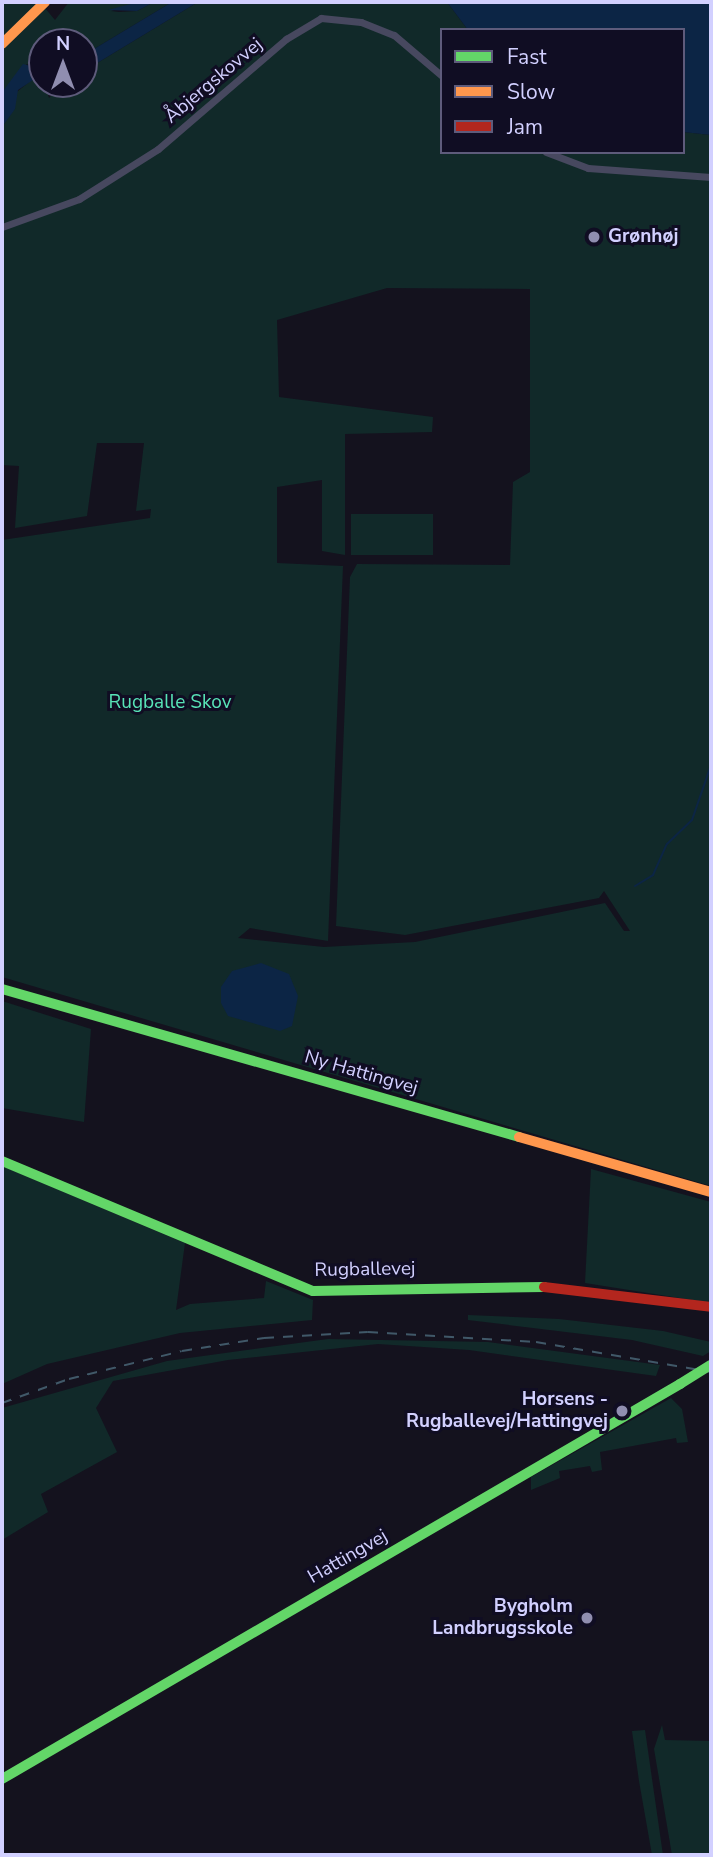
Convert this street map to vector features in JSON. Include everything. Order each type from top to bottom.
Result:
[{"type":"street","points":[[2,44],[45,2]]},
{"type":"street","name":"Åbjergskovvej","points":[[2,227],[79,199],[158,149],[286,39],[321,18],[361,22],[394,35],[440,74]]},
{"type":"street","points":[[552,154],[598,169],[711,177]]},
{"type":"street","name":"Ny Hattingvej","points":[[2,989],[711,1192]]},
{"type":"street","name":"Rugballevej","points":[[2,1161],[313,1291],[522,1285],[615,1292],[711,1307]]},
{"type":"street","name":"Hattingvej","points":[[2,1779],[711,1365]]},
{"type":"green space","points":[[40,2],[2,40],[2,3]]},
{"type":"green space","points":[[69,2],[138,2],[111,11],[119,12],[137,11],[154,2],[172,2],[98,47],[98,28],[28,28],[28,64],[3,91],[2,100],[2,49],[44,7],[55,20]]},
{"type":"green space","name":"Rugballe Skov","points":[[198,2],[447,2],[466,28],[440,28],[440,154],[685,154],[685,132],[711,135],[711,1186],[2,977],[2,540],[150,518],[151,509],[136,511],[144,443],[97,443],[87,516],[15,528],[19,466],[2,465],[2,127],[15,108],[13,95],[28,83],[28,98],[98,98],[98,63]],"holes":[[[387,288],[530,289],[530,472],[513,482],[510,565],[357,564],[350,577],[336,926],[405,935],[599,898],[604,891],[630,931],[624,931],[605,903],[415,942],[324,947],[238,938],[250,928],[328,941],[343,566],[277,563],[277,487],[322,480],[322,551],[345,555],[345,434],[432,432],[433,417],[279,397],[277,320]]]},
{"type":"green space","points":[[351,514],[433,514],[433,555],[351,555]]},
{"type":"green space","points":[[2,1001],[91,1029],[84,1122],[2,1108]]},
{"type":"green space","points":[[2,1166],[185,1243],[176,1310],[190,1304],[264,1298],[266,1281],[313,1300],[312,1320],[180,1333],[47,1364],[2,1384]]},
{"type":"green space","points":[[591,1169],[711,1202],[711,1303],[585,1283]]},
{"type":"green space","points":[[468,1315],[559,1319],[663,1331],[711,1342],[711,1351],[703,1356],[632,1340],[468,1320]]},
{"type":"green space","points":[[328,1339],[488,1342],[660,1365],[656,1376],[469,1350],[378,1344],[228,1360],[113,1381],[96,1408],[117,1452],[41,1494],[48,1512],[2,1540],[2,1408],[167,1361]]},
{"type":"green space","points":[[671,1398],[682,1409],[688,1442],[677,1443],[676,1438],[600,1452],[602,1470],[592,1472],[590,1466],[559,1471],[560,1478],[531,1490],[531,1477]]},
{"type":"green space","points":[[662,1725],[665,1740],[711,1741],[711,1855],[672,1855],[654,1749]]},
{"type":"green space","points":[[645,1730],[663,1855],[652,1855],[639,1781],[632,1731]]},
{"type":"water","points":[[138,2],[154,2],[137,11],[108,10]]},
{"type":"water","points":[[172,2],[198,2],[98,63],[98,47]]},
{"type":"water","points":[[447,2],[711,2],[711,135],[685,132],[685,28],[466,28]]},
{"type":"water","points":[[23,64],[28,65],[28,83],[18,90],[15,109],[2,127],[3,91]]},
{"type":"water","points":[[261,963],[289,974],[298,996],[292,1026],[280,1031],[228,1016],[221,1003],[221,987],[232,971]]},
{"type":"waterway","points":[[635,886],[653,875],[667,844],[692,820],[711,765]]},
{"type":"railway","points":[[2,1403],[69,1379],[182,1351],[264,1338],[368,1332],[536,1342],[711,1372]]},
{"type":"traffic: fast","points":[[2,989],[519,1137]]},
{"type":"traffic: fast","points":[[2,1161],[313,1291],[544,1287]]},
{"type":"traffic: fast","points":[[680,1384],[711,1365]]},
{"type":"traffic: fast","points":[[2,1779],[680,1384]]},
{"type":"traffic: slow","points":[[2,44],[45,2]]},
{"type":"traffic: slow","points":[[519,1137],[711,1192]]},
{"type":"traffic: jam","points":[[544,1287],[711,1307]]},
{"type":"place","name":"Grønhøj","points":[[594,237]]},
{"type":"place","name":"Horsens - Rugballevej/Hattingvej","points":[[622,1411]]},
{"type":"place","name":"Bygholm Landbrugsskole","points":[[587,1618]]}]
